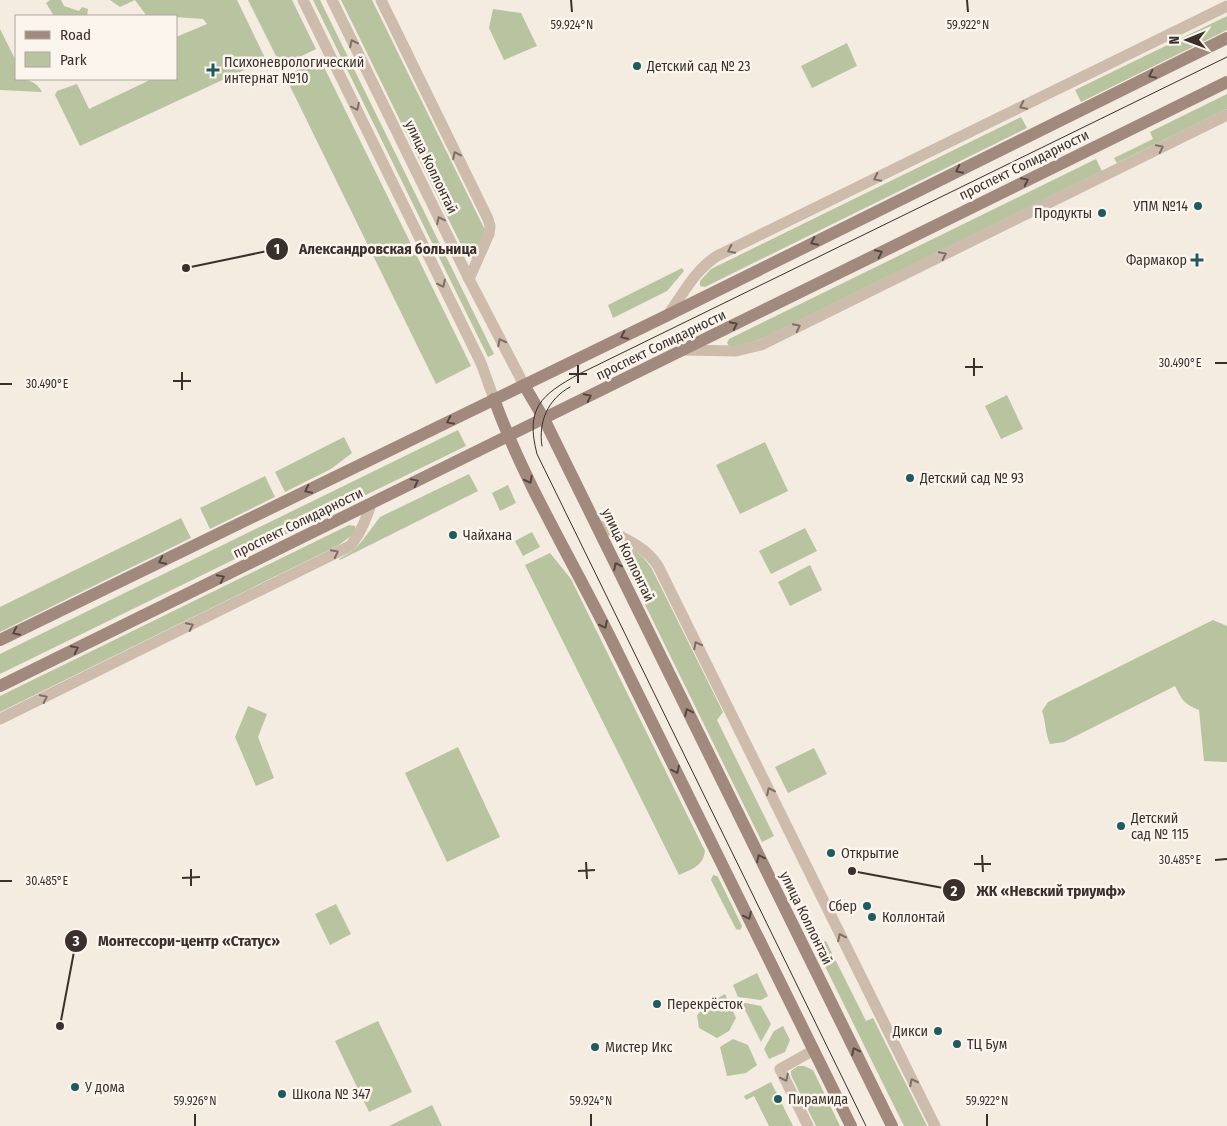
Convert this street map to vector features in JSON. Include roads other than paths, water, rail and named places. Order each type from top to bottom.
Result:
[{"type":"main road","name":"проспект Солидарности","points":[[0,640],[668,315],[1227,38]]},
{"type":"main road","name":"проспект Солидарности","points":[[0,686],[1227,82]]},
{"type":"main road","name":"улица Коллонтай","points":[[524,385],[544,419],[892,1126]]},
{"type":"main road","points":[[494,399],[508,437],[539,501],[585,585],[851,1126]]},
{"type":"street","points":[[303,0],[480,363],[494,399]]},
{"type":"street","name":"улица Коллонтай","points":[[332,0],[469,280],[524,385]]},
{"type":"street","points":[[381,0],[488,219],[490,226],[489,234],[469,280]]},
{"type":"street","points":[[668,315],[696,274],[705,264],[717,256],[1227,6]]},
{"type":"street","points":[[684,350],[736,351],[761,346],[1227,115]]},
{"type":"street","points":[[0,719],[350,546],[363,528],[371,504]]},
{"type":"street","points":[[596,524],[643,550],[652,557],[658,566],[934,1126]]},
{"type":"street","points":[[808,1126],[780,1069],[814,1050]]},
{"type":"tram line","points":[[866,1126],[537,454],[533,425],[535,414],[546,396],[579,374],[1227,57]]},
{"type":"tram line","points":[[542,446],[542,428],[546,412],[556,398],[570,387]]},
{"type":"place","name":"Детский сад № 23","points":[[637,66]]},
{"type":"place","name":"Психоневрологический интернат №10","points":[[213,70]]},
{"type":"place","name":"УПМ №14","points":[[1198,206]]},
{"type":"place","name":"Продукты","points":[[1102,213]]},
{"type":"place","name":"Фармакор","points":[[1197,260]]},
{"type":"place","name":"Александровская больница","points":[[186,268]]},
{"type":"place","name":"Детский сад № 93","points":[[910,478]]},
{"type":"place","name":"Чайхана","points":[[453,535]]},
{"type":"place","name":"Детский сад № 115","points":[[1121,826]]},
{"type":"place","name":"Открытие","points":[[831,853]]},
{"type":"place","name":"ЖК «Невский триумф»","points":[[852,871]]},
{"type":"place","name":"Сбер","points":[[867,906]]},
{"type":"place","name":"Коллонтай","points":[[872,917]]},
{"type":"place","name":"Перекрёсток","points":[[657,1004]]},
{"type":"place","name":"Монтессори-центр «Статус»","points":[[60,1026]]},
{"type":"place","name":"Дикси","points":[[938,1031]]},
{"type":"place","name":"ТЦ Бум","points":[[957,1044]]},
{"type":"place","name":"Мистер Икс","points":[[595,1047]]},
{"type":"place","name":"У дома","points":[[75,1087]]},
{"type":"place","name":"Школа № 347","points":[[282,1094]]},
{"type":"place","name":"Пирамида","points":[[778,1099]]}]
